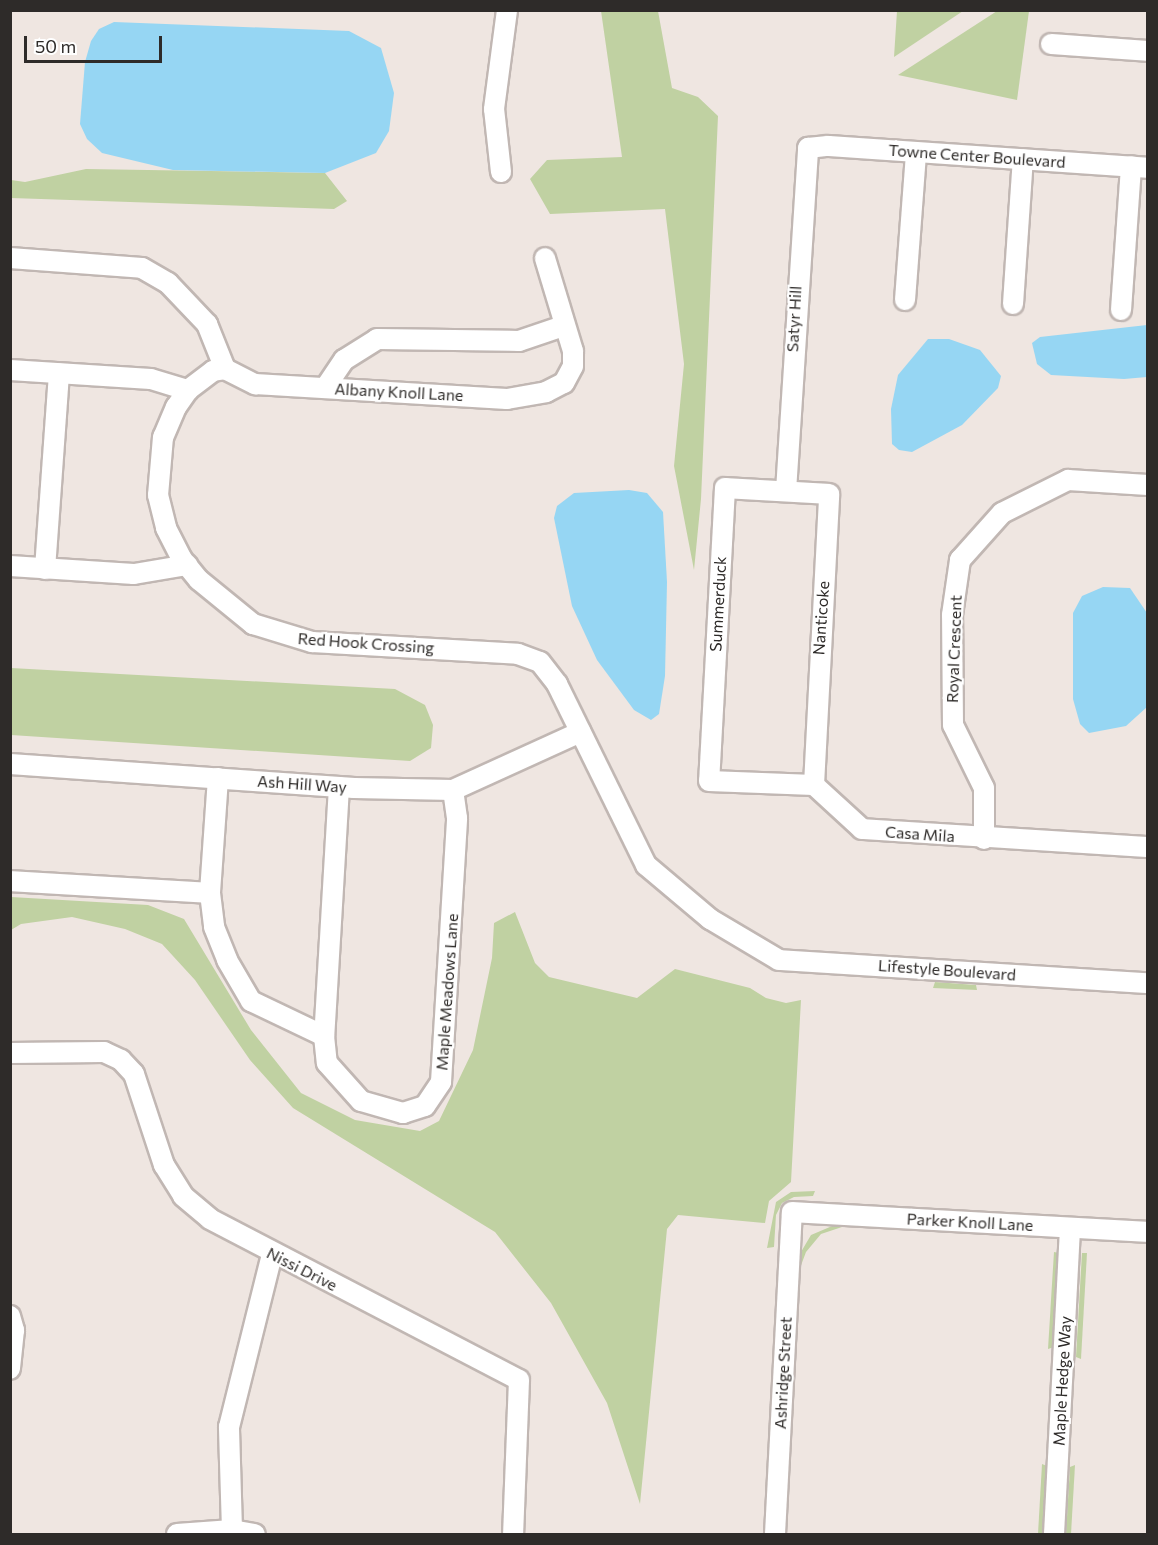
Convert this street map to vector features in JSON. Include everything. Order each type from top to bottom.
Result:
[{"type":"street","points":[[501,172],[494,109],[507,10]]},
{"type":"street","points":[[1051,44],[1148,51]]},
{"type":"street","name":"Towne Center Boulevard","points":[[808,148],[828,146],[1139,167]]},
{"type":"street","name":"Satyr Hill","points":[[786,490],[808,148]]},
{"type":"street","points":[[905,300],[916,152]]},
{"type":"street","points":[[1013,304],[1023,159]]},
{"type":"street","points":[[1121,310],[1139,167]]},
{"type":"street","points":[[10,258],[142,267],[168,282],[207,324],[225,369]]},
{"type":"street","points":[[326,388],[344,360],[376,339],[519,341],[562,326],[545,258]]},
{"type":"street","name":"Albany Knoll Lane","points":[[225,369],[255,384],[507,399],[546,392],[571,376],[573,351],[562,326]]},
{"type":"street","name":"Red Hook Crossing","points":[[225,369],[213,371],[188,390],[163,437],[158,467],[158,495],[166,528],[188,565],[200,580],[253,624],[282,636],[312,642],[518,654],[540,662],[557,684],[646,865],[710,919],[750,943]]},
{"type":"street","points":[[10,370],[151,379],[188,390]]},
{"type":"street","points":[[45,569],[58,373]]},
{"type":"street","name":"Royal Crescent","points":[[984,839],[984,789],[953,724],[952,615],[960,560],[1002,513],[1068,480],[1148,485]]},
{"type":"street","name":"Summerduck","points":[[786,490],[725,488],[709,781],[814,785]]},
{"type":"street","name":"Nanticoke","points":[[786,490],[829,494],[814,785]]},
{"type":"street","points":[[10,566],[134,574],[188,565]]},
{"type":"street","name":"Ash Hill Way","points":[[10,764],[339,787],[453,790],[580,732]]},
{"type":"street","points":[[218,778],[210,893],[214,927],[227,960],[251,1001],[324,1036],[339,787]]},
{"type":"street","name":"Casa Mila","points":[[814,785],[862,830],[1148,847]]},
{"type":"street","name":"Maple Meadows Lane","points":[[324,1036],[327,1063],[361,1101],[403,1113],[425,1106],[441,1082],[457,818],[453,790]]},
{"type":"street","points":[[10,881],[210,893]]},
{"type":"street","name":"Lifestyle Boulevard","points":[[750,943],[779,960],[1148,983]]},
{"type":"street","name":"Nissi Drive","points":[[13,1052],[104,1052],[121,1060],[134,1074],[164,1165],[183,1196],[210,1219],[272,1254],[519,1380],[513,1534]]},
{"type":"street","name":"Parker Knoll Lane","points":[[792,1212],[1148,1232]]},
{"type":"street","name":"Ashridge Street","points":[[775,1534],[792,1212]]},
{"type":"street","name":"Maple Hedge Way","points":[[1054,1534],[1070,1228]]},
{"type":"street","points":[[232,1530],[229,1427],[272,1254]]},
{"type":"street","points":[[10,1316],[14,1330],[10,1369]]},
{"type":"street","points":[[177,1534],[232,1530],[255,1534]]},
{"type":"green space","points":[[897,10],[963,11],[894,57]]},
{"type":"green space","points":[[601,11],[658,11],[672,88],[698,97],[718,116],[701,499],[694,570],[674,466],[684,364],[665,209],[550,214],[530,179],[547,160],[622,157]]},
{"type":"green space","points":[[997,11],[1029,11],[1017,100],[898,75]]},
{"type":"green space","points":[[86,169],[325,173],[347,201],[334,209],[11,198],[11,180],[25,182]]},
{"type":"green space","points":[[11,668],[395,689],[425,705],[433,725],[431,748],[410,761],[11,735]]},
{"type":"green space","points":[[11,897],[148,905],[184,919],[251,1030],[301,1093],[355,1120],[420,1131],[439,1121],[473,1050],[492,958],[494,923],[515,912],[535,963],[549,977],[637,998],[675,969],[750,988],[766,998],[786,1003],[801,1000],[791,1182],[769,1201],[765,1223],[678,1215],[667,1229],[640,1504],[607,1403],[551,1303],[495,1232],[293,1108],[250,1060],[195,980],[162,944],[125,929],[72,917],[21,924],[11,930]]},
{"type":"green space","points":[[935,982],[976,985],[977,990],[933,988]]},
{"type":"green space","points":[[815,1191],[813,1196],[794,1197],[782,1203],[776,1215],[774,1247],[767,1248],[776,1202],[791,1192]]},
{"type":"green space","points":[[844,1221],[845,1226],[821,1234],[806,1252],[800,1268],[797,1335],[791,1332],[798,1257],[811,1235]]},
{"type":"green space","points":[[1054,1252],[1059,1253],[1054,1347],[1048,1349]]},
{"type":"green space","points":[[1082,1253],[1087,1253],[1081,1359],[1076,1357]]},
{"type":"green space","points":[[1042,1464],[1047,1466],[1043,1534],[1038,1534]]},
{"type":"green space","points":[[1075,1465],[1071,1534],[1066,1534],[1070,1467]]},
{"type":"water","points":[[114,22],[349,31],[381,48],[394,93],[389,131],[376,153],[325,173],[173,170],[102,153],[87,139],[80,124],[85,62],[91,41],[99,29]]},
{"type":"water","points":[[1147,325],[1147,377],[1124,379],[1051,375],[1037,364],[1032,343],[1040,337]]},
{"type":"water","points":[[928,339],[949,339],[980,350],[1001,376],[998,388],[962,425],[912,452],[899,450],[892,444],[891,409],[898,375]]},
{"type":"water","points":[[629,490],[647,493],[663,512],[667,582],[665,676],[659,714],[651,720],[634,710],[597,660],[572,606],[554,518],[557,506],[574,493]]},
{"type":"water","points":[[1103,587],[1130,588],[1147,613],[1147,707],[1126,726],[1089,733],[1080,724],[1073,699],[1073,613],[1082,596]]}]
